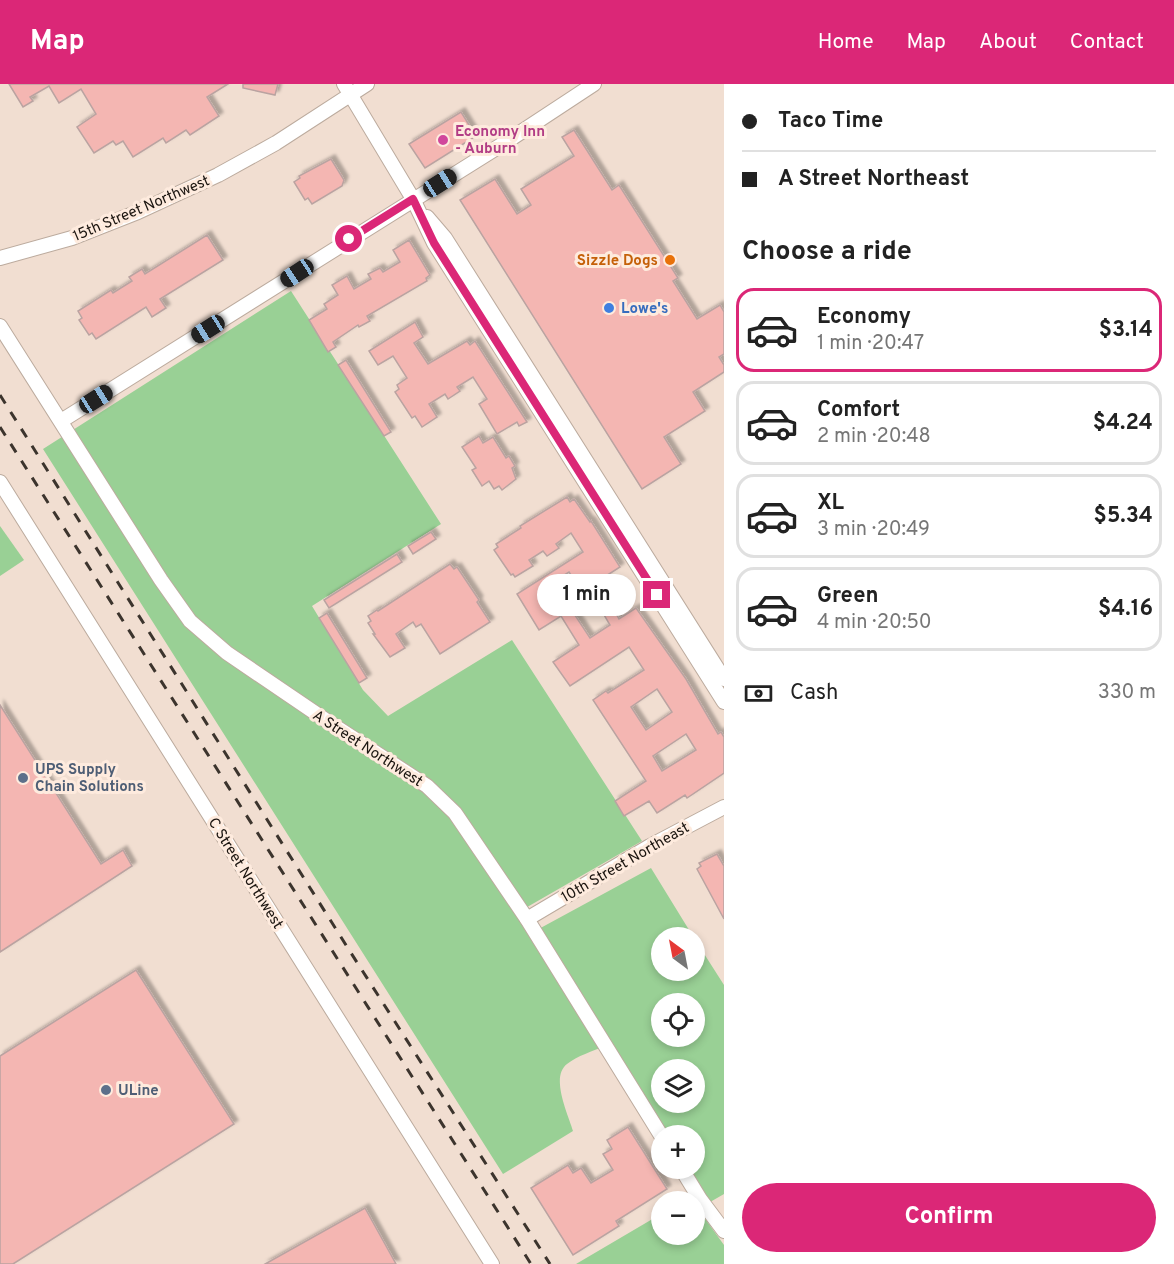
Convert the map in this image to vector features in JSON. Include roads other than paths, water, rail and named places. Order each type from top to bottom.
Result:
[{"type":"street","name":"15th Street Northwest","points":[[0,258],[72,238],[138,212],[218,175],[276,143],[347,89],[367,84]]},
{"type":"street","points":[[61,421],[506,142],[594,84]]},
{"type":"street","points":[[347,89],[413,199],[434,243],[724,702]]},
{"type":"street","points":[[413,199],[445,238],[724,679]]},
{"type":"street","name":"A Street Northwest","points":[[0,326],[161,580],[190,621],[227,653],[428,786],[455,813],[527,919],[655,1125]]},
{"type":"street","name":"C Street Northwest","points":[[0,482],[492,1264]]},
{"type":"street","name":"10th Street Northeast","points":[[527,919],[650,846],[724,807]]},
{"type":"street","points":[[688,1179],[724,1231]]},
{"type":"railway","points":[[0,395],[351,953],[550,1264]]},
{"type":"railway","points":[[0,427],[531,1264]]},
{"type":"place","name":"Economy Inn - Auburn","points":[[443,140]]},
{"type":"place","name":"Sizzle Dogs","points":[[670,260]]},
{"type":"place","name":"Lowe's","points":[[609,308]]},
{"type":"place","name":"UPS Supply Chain Solutions","points":[[23,778]]},
{"type":"place","name":"ULine","points":[[106,1090]]}]
